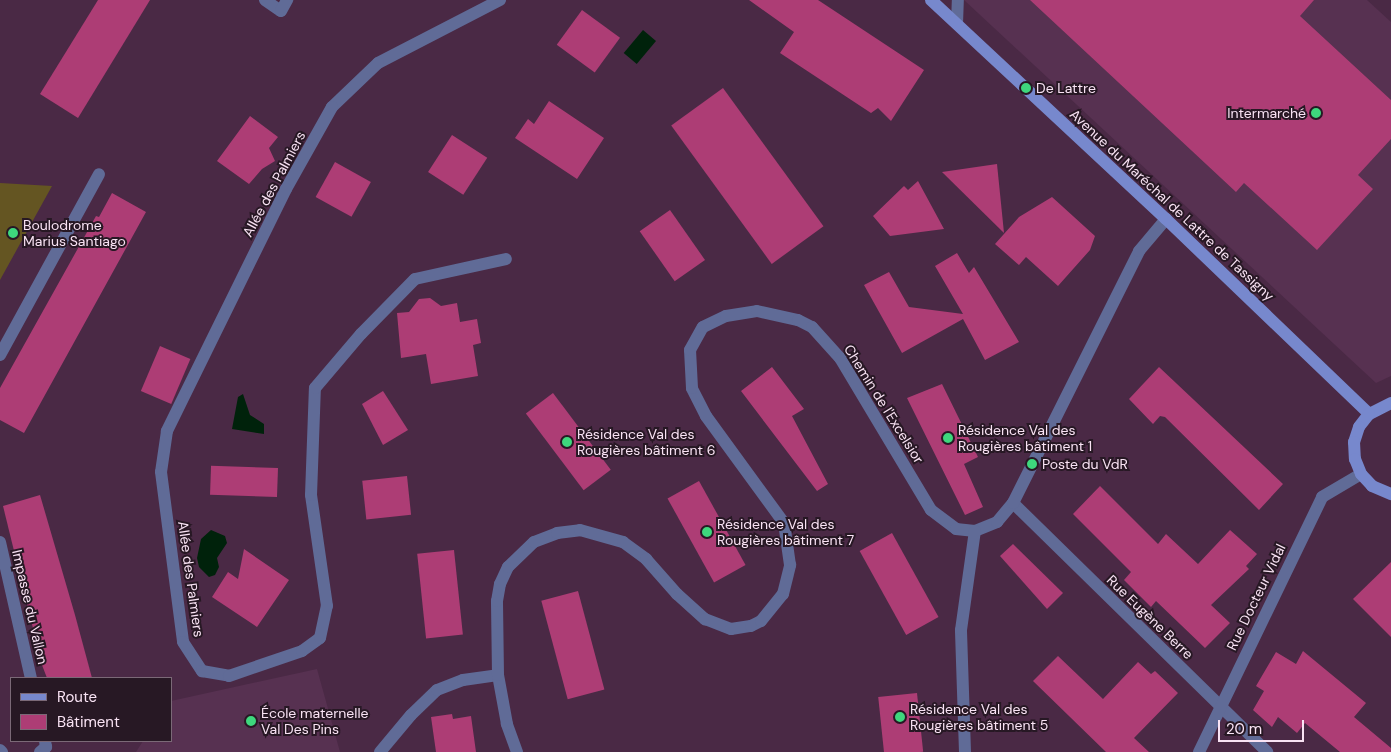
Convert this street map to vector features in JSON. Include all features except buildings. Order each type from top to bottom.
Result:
[{"type":"main road","name":"Avenue du Maréchal de Lattre de Tassigny","points":[[931,0],[1166,219],[1369,414]]},
{"type":"main road","points":[[1391,403],[1369,414],[1359,427],[1354,442],[1355,459],[1361,474],[1372,486],[1391,494]]},
{"type":"street","points":[[264,0],[281,10],[287,0]]},
{"type":"street","name":"Allée des Palmiers","points":[[500,0],[378,63],[332,107],[286,189],[167,431],[161,472],[183,642],[202,671],[228,676],[302,651],[320,638],[327,606],[311,495],[315,388],[360,334],[415,279],[506,259]]},
{"type":"street","points":[[956,24],[958,0]]},
{"type":"street","points":[[0,355],[99,174]]},
{"type":"street","points":[[965,752],[961,630],[975,531],[997,522],[1014,503],[1139,251],[1166,219]]},
{"type":"street","name":"Chemin de l'Excelsior","points":[[517,752],[507,724],[498,675],[495,621],[500,584],[523,549],[557,533],[591,532],[623,542],[646,558],[691,608],[718,625],[732,629],[751,626],[777,605],[790,565],[784,523],[700,406],[689,376],[690,350],[696,335],[707,324],[744,311],[770,313],[798,320],[818,332],[840,358],[931,510],[956,529],[975,531]]},
{"type":"street","name":"Rue Docteur Vidal","points":[[1198,752],[1322,497],[1361,474]]},
{"type":"street","name":"Rue Eugène Berre","points":[[1014,503],[1267,752]]},
{"type":"street","name":"Impasse du Vallon","points":[[0,542],[31,677]]},
{"type":"street","points":[[380,752],[411,714],[438,690],[463,680],[498,675]]},
{"type":"street","points":[[40,752],[46,746],[45,742]]},
{"type":"shaded area","points":[[964,0],[1367,0],[1391,22],[1391,376],[1376,383]]},
{"type":"shaded area","points":[[643,30],[656,41],[637,64],[624,53]]},
{"type":"shaded area","name":"Boulodrome Marius Santiago","points":[[0,183],[52,186],[0,280]]},
{"type":"shaded area","points":[[243,394],[250,415],[264,424],[264,434],[232,429],[238,397]]},
{"type":"shaded area","points":[[211,530],[225,536],[227,543],[217,558],[219,567],[215,575],[209,577],[199,567],[197,558],[201,539]]},
{"type":"shaded area","name":"École maternelle Val Des Pins","points":[[317,669],[340,752],[136,752],[142,742],[172,742],[172,701]]},
{"type":"place","name":"De Lattre","points":[[1026,88]]},
{"type":"place","name":"Intermarché","points":[[1316,113]]},
{"type":"place","name":"Boulodrome Marius Santiago","points":[[13,233]]},
{"type":"place","name":"Résidence Val des Rougières bâtiment 1","points":[[948,438]]},
{"type":"place","name":"Résidence Val des Rougières bâtiment 6","points":[[567,442]]},
{"type":"place","name":"Poste du VdR","points":[[1032,464]]},
{"type":"place","name":"Résidence Val des Rougières bâtiment 7","points":[[707,532]]},
{"type":"place","name":"Résidence Val des Rougières bâtiment 5","points":[[900,717]]},
{"type":"place","name":"École maternelle Val Des Pins","points":[[251,721]]}]
